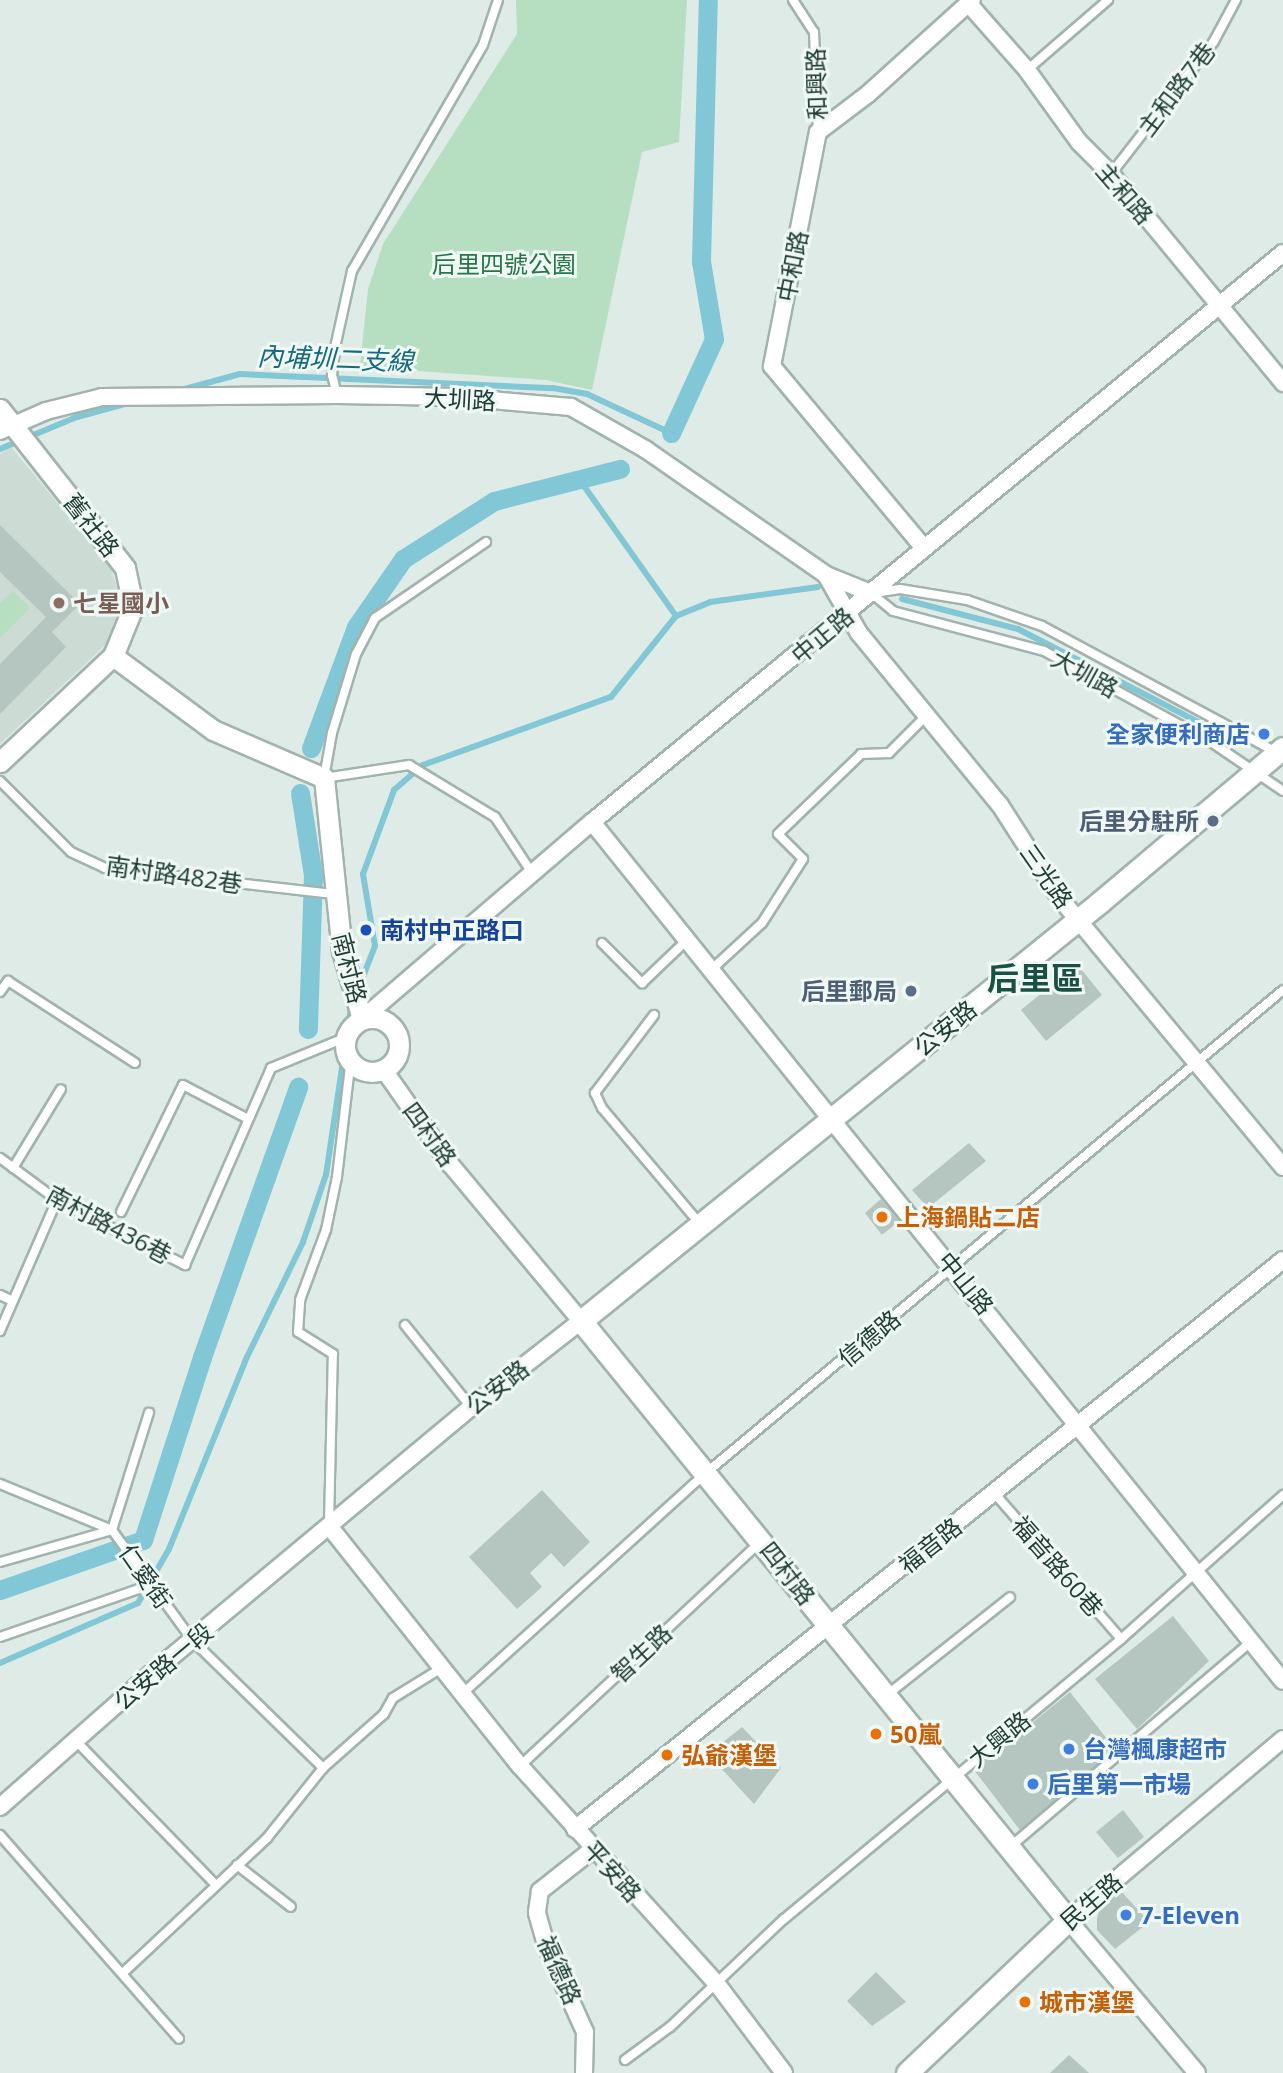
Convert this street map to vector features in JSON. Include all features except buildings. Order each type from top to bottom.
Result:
[{"type":"main road","name":"公安路","points":[[582,1321],[1281,753]]},
{"type":"main road","name":"四村路","points":[[582,1321],[1068,1920]]},
{"type":"main road","name":"民生路","points":[[907,2073],[1068,1920]]},
{"type":"street","points":[[818,132],[868,94],[970,1]]},
{"type":"street","name":"主和路","points":[[970,1],[1027,71],[1079,142],[1111,174],[1283,383]]},
{"type":"street","name":"中和路","points":[[818,132],[772,366],[924,548]]},
{"type":"street","name":"中正路","points":[[362,1019],[592,822],[847,615],[924,548],[1283,253]]},
{"type":"street","name":"大圳路","points":[[6,428],[46,411],[102,397],[337,394],[458,397],[571,407],[645,449],[826,575],[872,593]]},
{"type":"street","name":"舊社路","points":[[0,409],[6,428],[125,568],[132,607],[113,656]]},
{"type":"street","name":"三光路","points":[[826,575],[847,615],[1000,806],[1076,918],[1283,1167]]},
{"type":"street","points":[[0,762],[113,656],[213,730],[324,778]]},
{"type":"street","name":"南村路","points":[[324,778],[329,893],[342,951],[362,1019],[347,1037],[345,1050],[350,1066]]},
{"type":"street","name":"中山路","points":[[592,822],[1078,1422],[1194,1572],[1283,1681]]},
{"type":"street","points":[[350,1066],[369,1072],[384,1070],[396,1056],[398,1032],[377,1017],[362,1019]]},
{"type":"street","name":"四村路","points":[[384,1070],[458,1174],[582,1321]]},
{"type":"street","name":"福音路","points":[[575,1829],[828,1623],[995,1494],[1078,1422],[1167,1356],[1283,1260]]},
{"type":"street","name":"公安路","points":[[329,1526],[471,1407],[582,1321]]},
{"type":"street","name":"公安路一段","points":[[0,1807],[329,1526]]},
{"type":"street","name":"平安路","points":[[329,1526],[440,1669],[520,1766],[592,1850],[717,1984],[784,2073]]},
{"type":"street","name":"民生路","points":[[1068,1920],[1283,1739]]},
{"type":"street","name":"福德路","points":[[584,2073],[586,2032],[547,1948],[537,1912],[540,1891],[592,1850]]},
{"type":"street","name":"四村路","points":[[1068,1920],[1197,2073]]},
{"type":"lane","points":[[337,394],[332,374],[352,271],[483,45],[498,0]]},
{"type":"lane","name":"和興路","points":[[793,0],[814,32],[818,132]]},
{"type":"lane","points":[[1027,71],[1108,0]]},
{"type":"lane","name":"主和路7巷","points":[[1111,174],[1214,41],[1236,0]]},
{"type":"lane","points":[[486,542],[375,618],[356,654],[332,733],[324,778],[409,765],[495,817],[532,873]]},
{"type":"lane","name":"大圳路","points":[[872,593],[900,589],[967,600],[1042,626],[1281,753]]},
{"type":"lane","name":"大圳路","points":[[872,593],[893,611],[1045,651],[1211,742],[1283,791]]},
{"type":"lane","points":[[710,970],[762,923],[803,859],[778,834],[861,754],[889,753],[927,715]]},
{"type":"lane","name":"南村路482巷","points":[[0,781],[71,852],[106,868],[329,893]]},
{"type":"lane","points":[[602,943],[642,982],[686,941]]},
{"type":"lane","points":[[0,992],[8,981],[135,1063]]},
{"type":"lane","name":"信德路","points":[[462,1694],[706,1473],[1283,990]]},
{"type":"lane","points":[[654,1015],[595,1093],[602,1108],[702,1226]]},
{"type":"lane","points":[[121,1212],[183,1086],[248,1119],[271,1069],[347,1037]]},
{"type":"lane","name":"南村路","points":[[329,1526],[333,1354],[298,1332],[300,1300],[326,1230],[337,1177],[350,1066]]},
{"type":"lane","points":[[13,1168],[61,1089]]},
{"type":"lane","name":"南村路436巷","points":[[0,1158],[57,1200],[185,1265],[248,1119]]},
{"type":"lane","points":[[0,1331],[57,1200]]},
{"type":"lane","points":[[0,1296],[13,1301]]},
{"type":"lane","points":[[405,1325],[471,1407]]},
{"type":"lane","points":[[0,1562],[112,1530],[149,1413]]},
{"type":"lane","name":"仁愛街","points":[[0,1484],[112,1530],[193,1641],[323,1769]]},
{"type":"lane","name":"福音路60巷","points":[[995,1494],[1121,1639]]},
{"type":"lane","name":"大興路","points":[[625,2060],[717,1984],[784,1919],[1121,1639],[1283,1495]]},
{"type":"lane","name":"智生路","points":[[520,1766],[762,1540]]},
{"type":"lane","points":[[0,1637],[153,1584]]},
{"type":"lane","points":[[885,1697],[1010,1597]]},
{"type":"lane","points":[[1010,1848],[1251,1642]]},
{"type":"lane","points":[[125,1971],[267,1838],[323,1769],[384,1714],[393,1698],[440,1669]]},
{"type":"lane","points":[[76,1741],[215,1884]]},
{"type":"lane","points":[[0,1835],[125,1971],[180,2039]]},
{"type":"lane","points":[[237,1865],[291,1907]]},
{"type":"shaded area","name":"七星國小","points":[[11,447],[110,566],[119,593],[115,636],[0,744],[0,454]]},
{"type":"green space","name":"后里四號公園","points":[[516,0],[687,0],[679,142],[642,152],[592,390],[546,380],[360,367],[368,289],[383,244],[517,34]]},
{"type":"green space","points":[[13,591],[30,608],[0,638],[0,603]]},
{"type":"waterway","points":[[671,433],[714,339],[701,261],[708,0]]},
{"type":"waterway","name":"內埔圳二支線","points":[[181,390],[240,374],[553,388],[587,394],[671,433]]},
{"type":"waterway","name":"內埔圳二支線","points":[[0,449],[77,417],[129,403]]},
{"type":"waterway","points":[[311,748],[356,627],[403,559],[494,501],[620,469]]},
{"type":"waterway","points":[[579,479],[676,616]]},
{"type":"waterway","points":[[359,987],[375,946],[363,874],[394,790],[423,765],[611,697],[676,616],[710,602],[818,587]]},
{"type":"waterway","points":[[902,599],[1018,629],[1241,744]]},
{"type":"waterway","points":[[300,793],[313,875],[308,1029]]},
{"type":"waterway","points":[[0,1663],[138,1603],[169,1549],[247,1357],[303,1242],[326,1175],[351,1007]]},
{"type":"waterway","points":[[0,1590],[143,1540],[202,1357],[298,1087]]},
{"type":"place","name":"七星國小","points":[[59,603]]},
{"type":"place","name":"全家便利商店","points":[[1264,734]]},
{"type":"place","name":"后里分駐所","points":[[1213,821]]},
{"type":"place","name":"南村中正路口","points":[[366,930]]},
{"type":"place","name":"后里郵局","points":[[911,991]]},
{"type":"place","name":"上海鍋貼二店","points":[[882,1217]]},
{"type":"place","name":"50嵐","points":[[876,1734]]},
{"type":"place","name":"台灣楓康超市","points":[[1069,1749]]},
{"type":"place","name":"弘爺漢堡","points":[[667,1755]]},
{"type":"place","name":"后里第一市場","points":[[1033,1784]]},
{"type":"place","name":"7-Eleven","points":[[1126,1915]]},
{"type":"place","name":"城市漢堡","points":[[1025,2002]]},
{"type":"district","name":"后里區","points":[[1035,978]]}]
